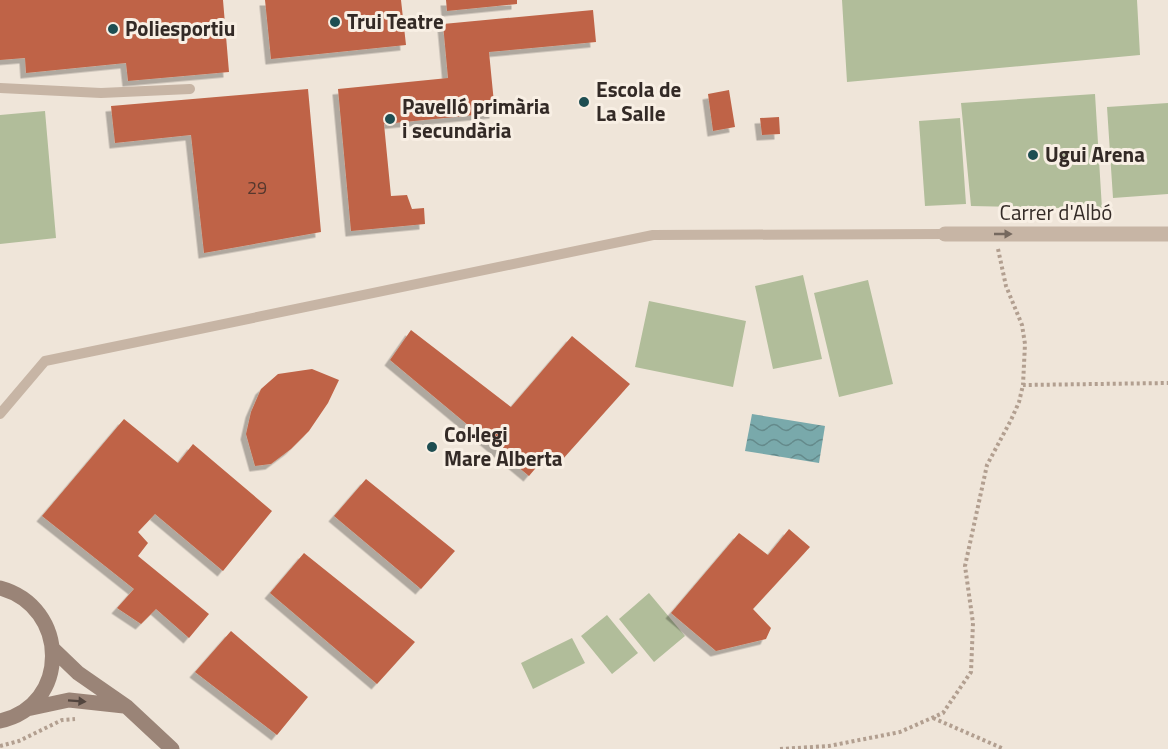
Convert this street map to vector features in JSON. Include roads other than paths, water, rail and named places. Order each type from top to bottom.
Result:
[{"type":"street","name":"Carrer d'Albó","points":[[945,234],[1168,234]]},
{"type":"street","points":[[0,588],[14,591],[33,605],[47,625],[53,649],[51,673],[42,693],[27,709],[8,720],[0,721]]},
{"type":"street","points":[[53,649],[78,673],[127,707],[172,749]]},
{"type":"street","points":[[27,709],[69,700],[127,707]]},
{"type":"lane","points":[[0,88],[101,93],[190,89]]},
{"type":"lane","points":[[0,414],[45,361],[653,235],[945,234]]},
{"type":"water","points":[[752,414],[825,426],[819,463],[745,451]]},
{"type":"place","name":"Trui Teatre","points":[[335,22]]},
{"type":"place","name":"Poliesportiu","points":[[113,29]]},
{"type":"place","name":"Escola de La Salle","points":[[584,102]]},
{"type":"place","name":"Pavelló primària i secundària","points":[[390,119]]},
{"type":"place","name":"Ugui Arena","points":[[1033,155]]},
{"type":"place","name":"Col·legi Mare Alberta","points":[[432,447]]}]
